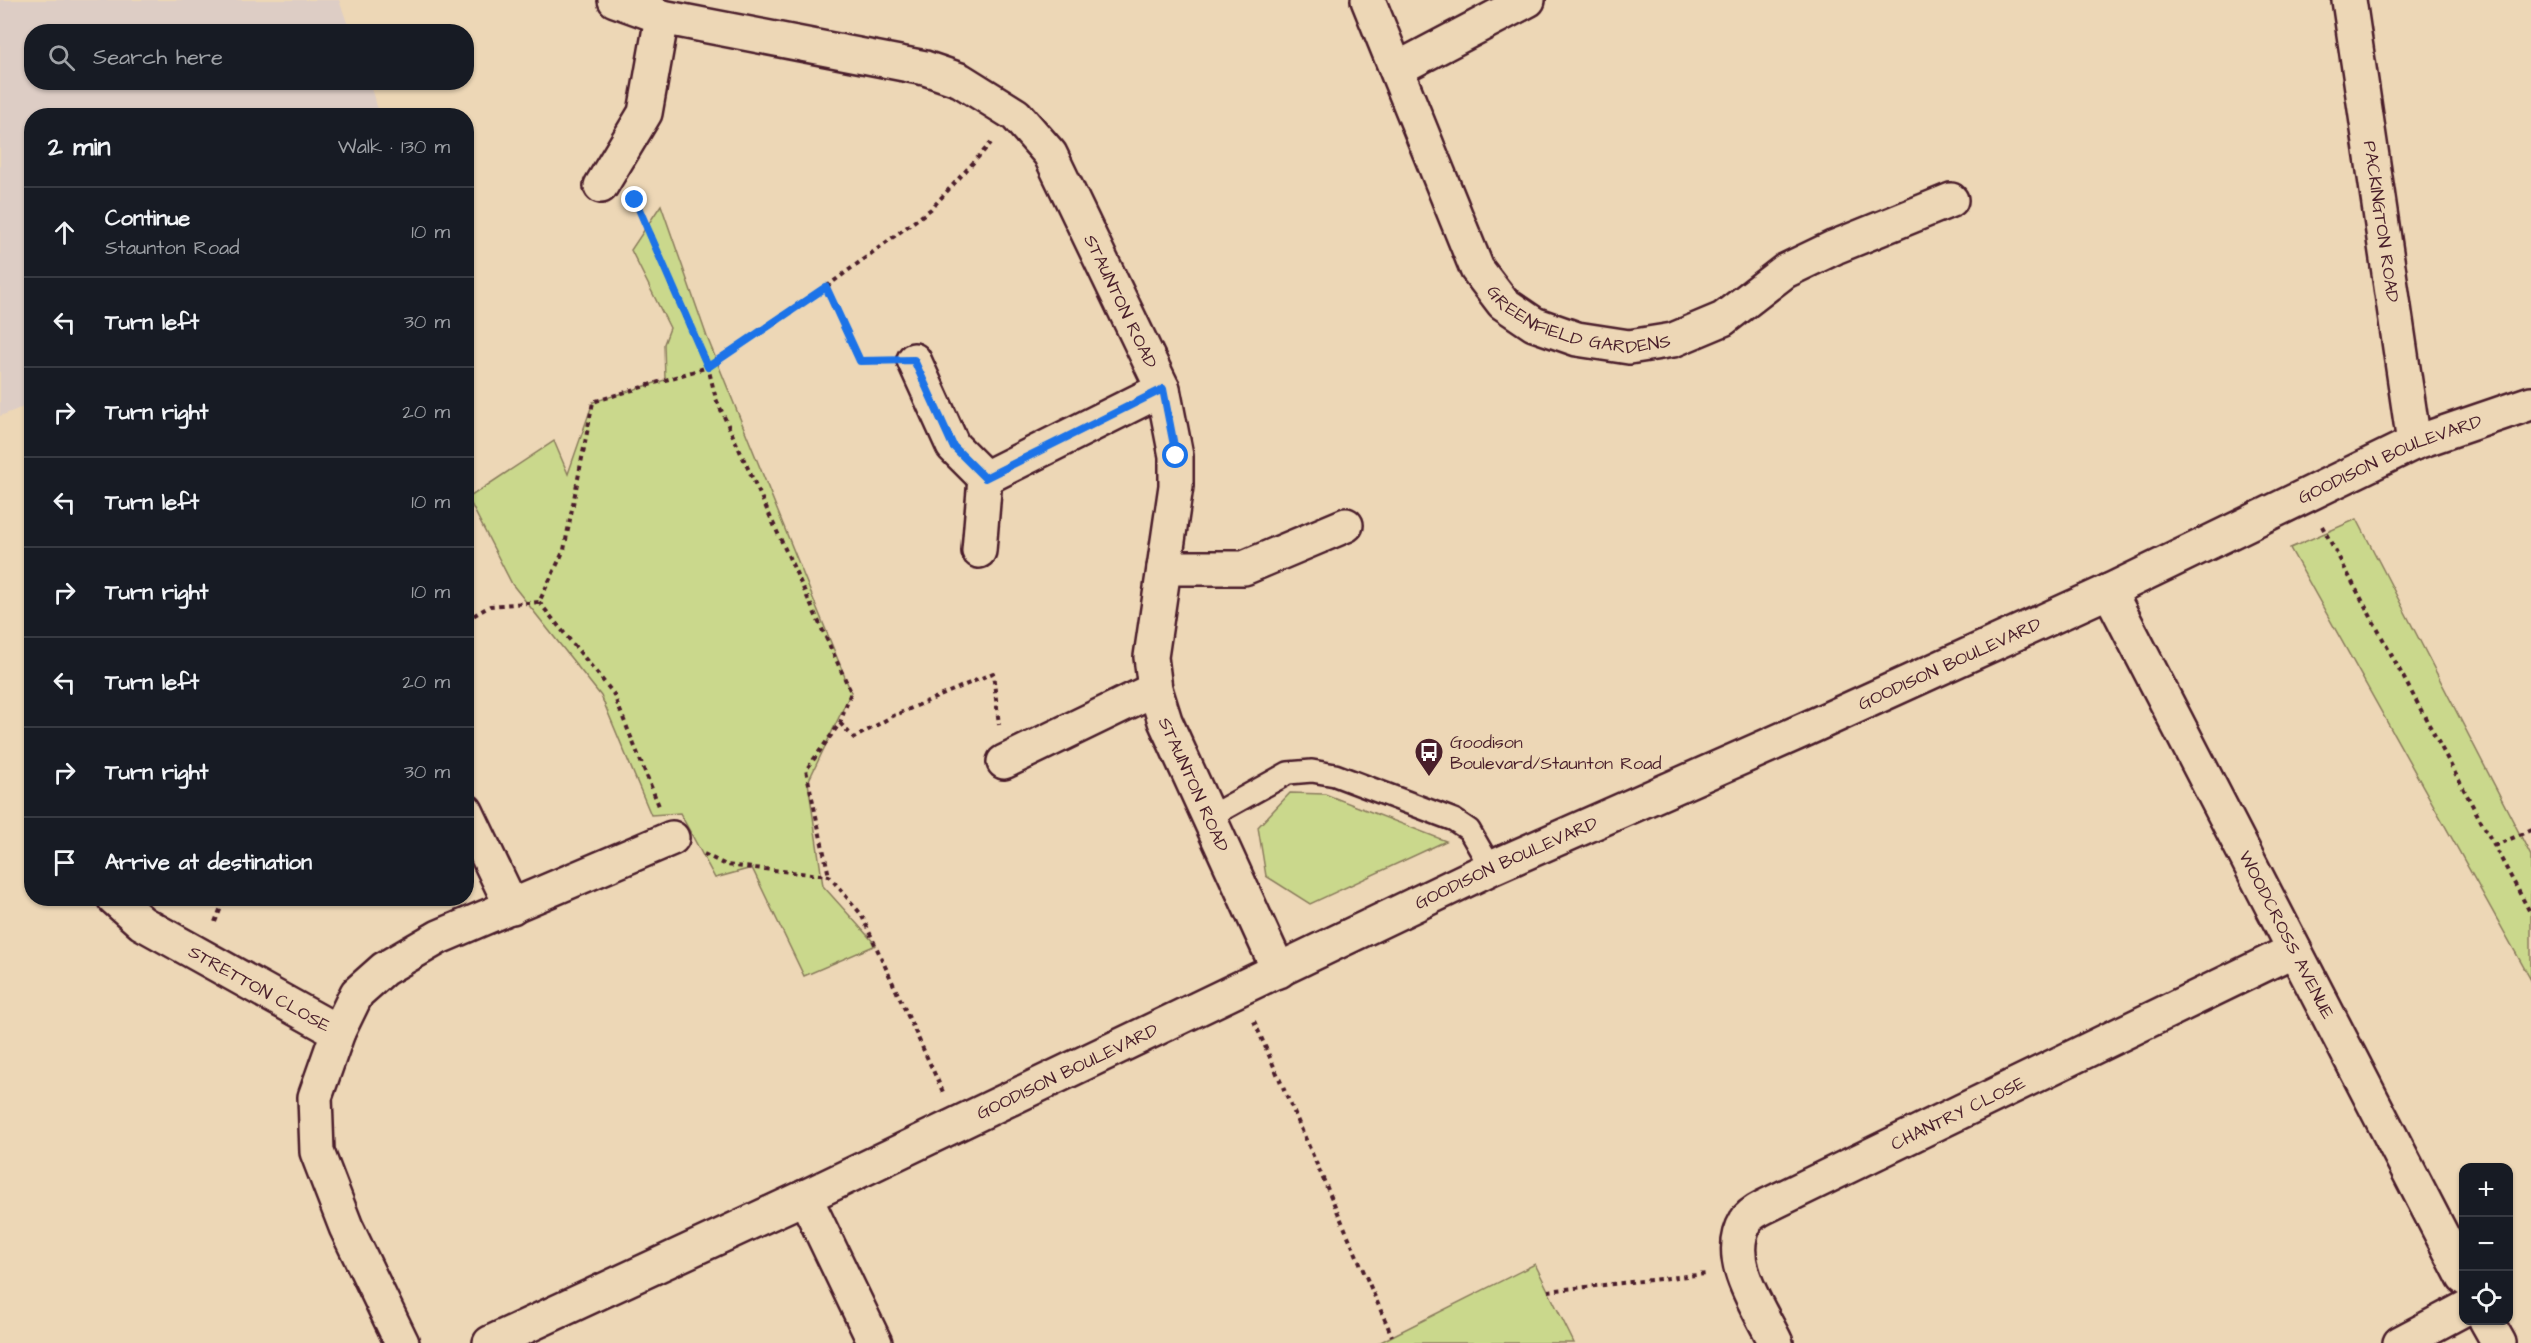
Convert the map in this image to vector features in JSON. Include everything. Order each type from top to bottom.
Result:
[{"type":"street","name":"STAUNTON ROAD","points":[[615,0],[662,17],[925,68],[960,80],[1016,115],[1050,154],[1163,389],[1176,456],[1176,486],[1151,657],[1155,689],[1165,721],[1279,971]]},
{"type":"street","name":"GREENFIELD GARDENS","points":[[1368,0],[1477,269],[1503,303],[1534,324],[1577,339],[1629,347],[1673,340],[1723,319],[1785,271],[1835,247],[1951,200]]},
{"type":"street","points":[[1397,69],[1528,0]]},
{"type":"street","name":"PACKINGTON ROAD","points":[[2349,0],[2414,443]]},
{"type":"street","points":[[601,186],[645,113],[662,17]]},
{"type":"street","points":[[914,360],[953,446],[985,478],[979,551]]},
{"type":"street","points":[[985,478],[1163,389]]},
{"type":"street","name":"GOODISON BOULEVARD","points":[[490,1343],[805,1197],[1491,868],[1806,729],[2109,591],[2414,443],[2531,403]]},
{"type":"street","points":[[1164,568],[1244,568],[1346,525]]},
{"type":"street","name":"WOODCROSS AVENUE","points":[[2109,591],[2459,1271]]},
{"type":"street","points":[[1004,762],[1155,689]]},
{"type":"street","points":[[474,828],[512,906]]},
{"type":"street","points":[[338,1032],[357,993],[384,969],[439,938],[672,838]]},
{"type":"street","name":"STRETTON CLOSE","points":[[123,906],[142,923],[338,1032],[315,1097],[317,1152],[346,1227],[402,1343]]},
{"type":"street","name":"CHANTRY CLOSE","points":[[1776,1343],[1741,1271],[1737,1245],[1746,1219],[1764,1207],[2294,950]]},
{"type":"street","points":[[805,1197],[875,1343]]},
{"type":"street","points":[[2400,1343],[2459,1311]]},
{"type":"street","points":[[2489,1325],[2499,1343]]},
{"type":"lane","points":[[1209,817],[1288,773],[1311,771],[1335,775],[1454,820],[1469,830],[1491,868]]},
{"type":"path","points":[[539,602],[564,550],[593,402],[708,367],[826,287],[932,209],[1016,115]]},
{"type":"path","points":[[601,186],[635,200],[708,367],[716,399],[851,692],[840,723],[806,770],[829,876],[861,914],[958,1124]]},
{"type":"path","points":[[826,287],[860,361],[914,360]]},
{"type":"path","points":[[2306,495],[2531,914]]},
{"type":"path","points":[[474,615],[490,606],[539,602]]},
{"type":"path","points":[[539,602],[613,693],[672,838],[726,865],[829,876]]},
{"type":"path","points":[[840,723],[854,738],[893,716],[993,673],[1004,762]]},
{"type":"path","points":[[2494,846],[2531,830]]},
{"type":"path","points":[[1240,990],[1392,1336]]},
{"type":"path","points":[[1548,1291],[1741,1271]]},
{"type":"shaded area","points":[[0,0],[339,0],[348,24],[24,24],[24,90],[371,90],[378,108],[24,108],[24,407],[0,416]]},
{"type":"green space","points":[[661,205],[707,337],[851,692],[808,782],[823,886],[876,945],[804,976],[752,868],[715,878],[680,813],[651,815],[601,696],[512,584],[474,510],[474,494],[554,441],[568,474],[593,402],[665,380],[664,344],[670,328],[631,250]]},
{"type":"green space","points":[[2357,519],[2531,856],[2531,980],[2290,548]]},
{"type":"green space","points":[[1290,793],[1325,794],[1446,841],[1310,904],[1266,876],[1258,827]]},
{"type":"green space","points":[[1535,1264],[1574,1343],[1379,1343],[1392,1336]]},
{"type":"place","name":"Goodison Boulevard/Staunton Road","points":[[1429,778]]},
{"type":"route","points":[[635,200],[708,367],[826,287],[860,361],[914,360],[953,446],[985,478],[1163,389],[1176,456]]}]
